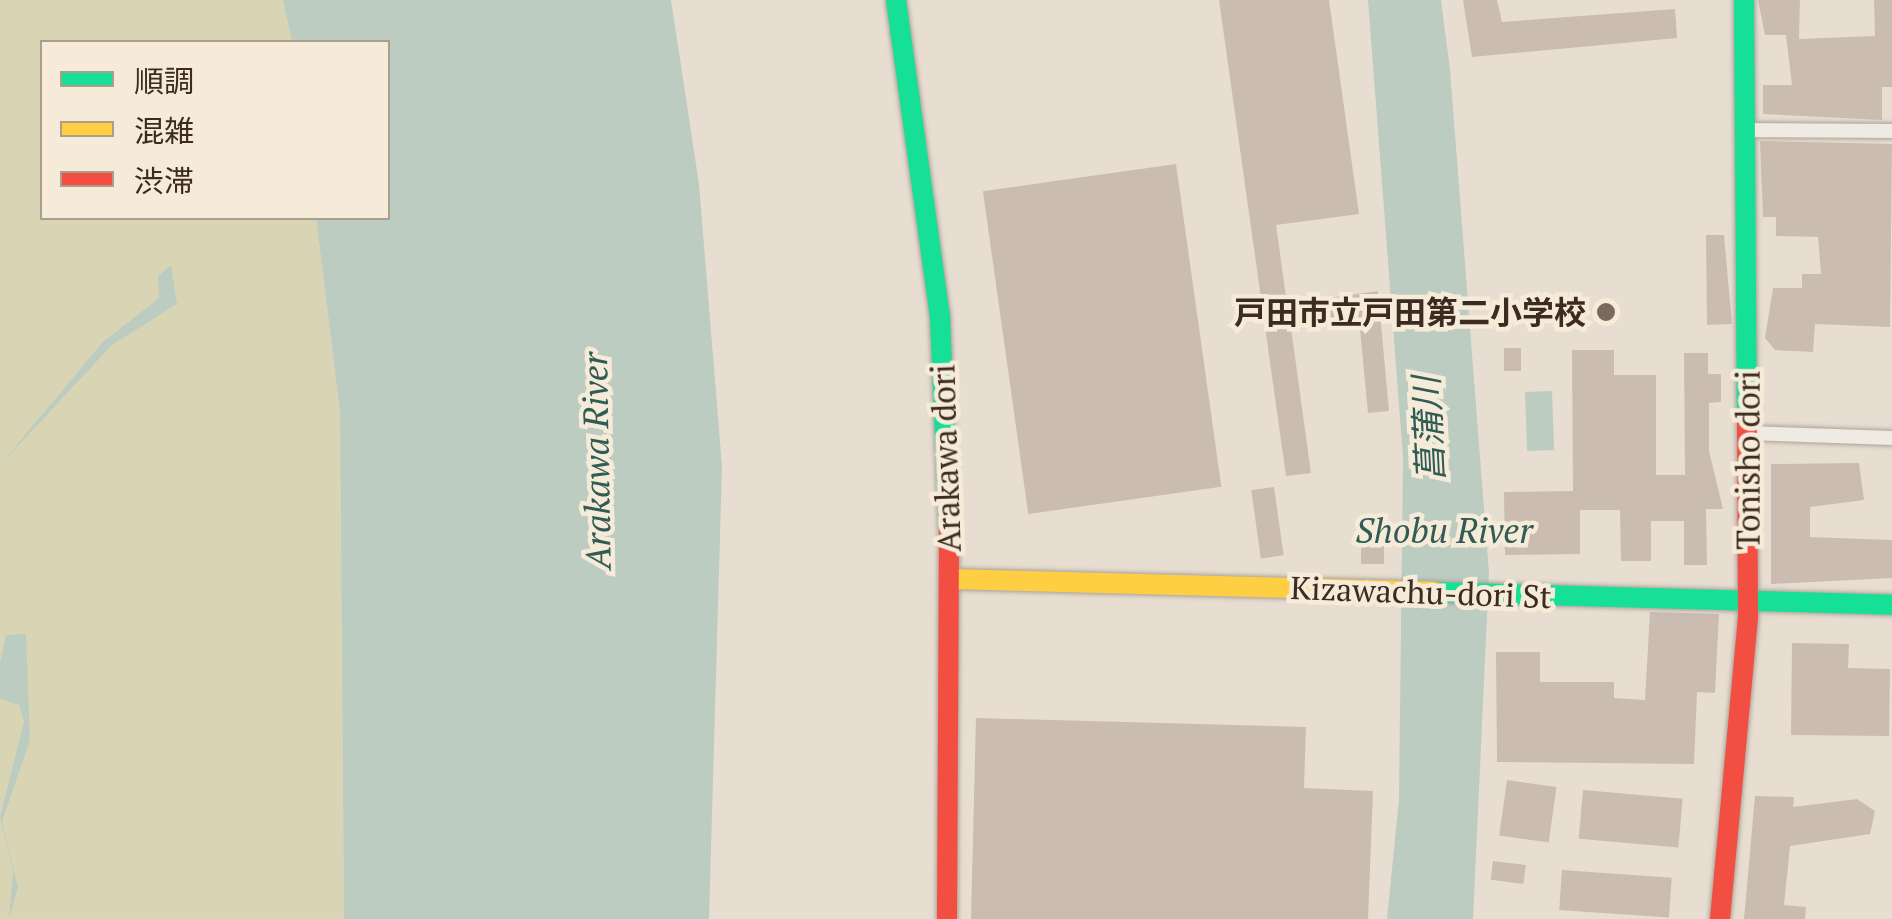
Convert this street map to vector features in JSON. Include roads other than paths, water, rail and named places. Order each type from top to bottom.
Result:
[{"type":"street","name":"Tonisho dori","points":[[1720,919],[1748,601],[1744,0]]},
{"type":"street","name":"Arakawa dori","points":[[902,1],[940,318],[951,579],[947,919]]},
{"type":"street","points":[[1745,130],[1892,131]]},
{"type":"street","points":[[1747,434],[1892,438]]},
{"type":"street","name":"Kizawachu-dori St","points":[[951,579],[1892,605]]},
{"type":"water","name":"Arakawa River","points":[[283,0],[671,0],[699,184],[722,466],[709,919],[344,919],[340,412],[316,220],[390,220],[390,40],[292,40]]},
{"type":"water","points":[[1368,0],[1441,0],[1450,70],[1489,573],[1473,919],[1387,919],[1399,799],[1403,457]]},
{"type":"water","points":[[171,265],[177,304],[112,345],[0,465],[102,343],[159,298],[158,276]]},
{"type":"water","points":[[1552,391],[1554,450],[1527,451],[1525,392]]},
{"type":"water","points":[[26,634],[30,740],[2,822],[18,888],[9,919],[13,871],[0,817],[24,721],[19,705],[0,699],[0,662],[6,635]]},
{"type":"place","name":"戸田市立戸田第二小学校","points":[[1606,312]]},
{"type":"water label","name":"菖蒲川","points":[[1428,429]]},
{"type":"water label","name":"Shobu River","points":[[1444,530]]}]
